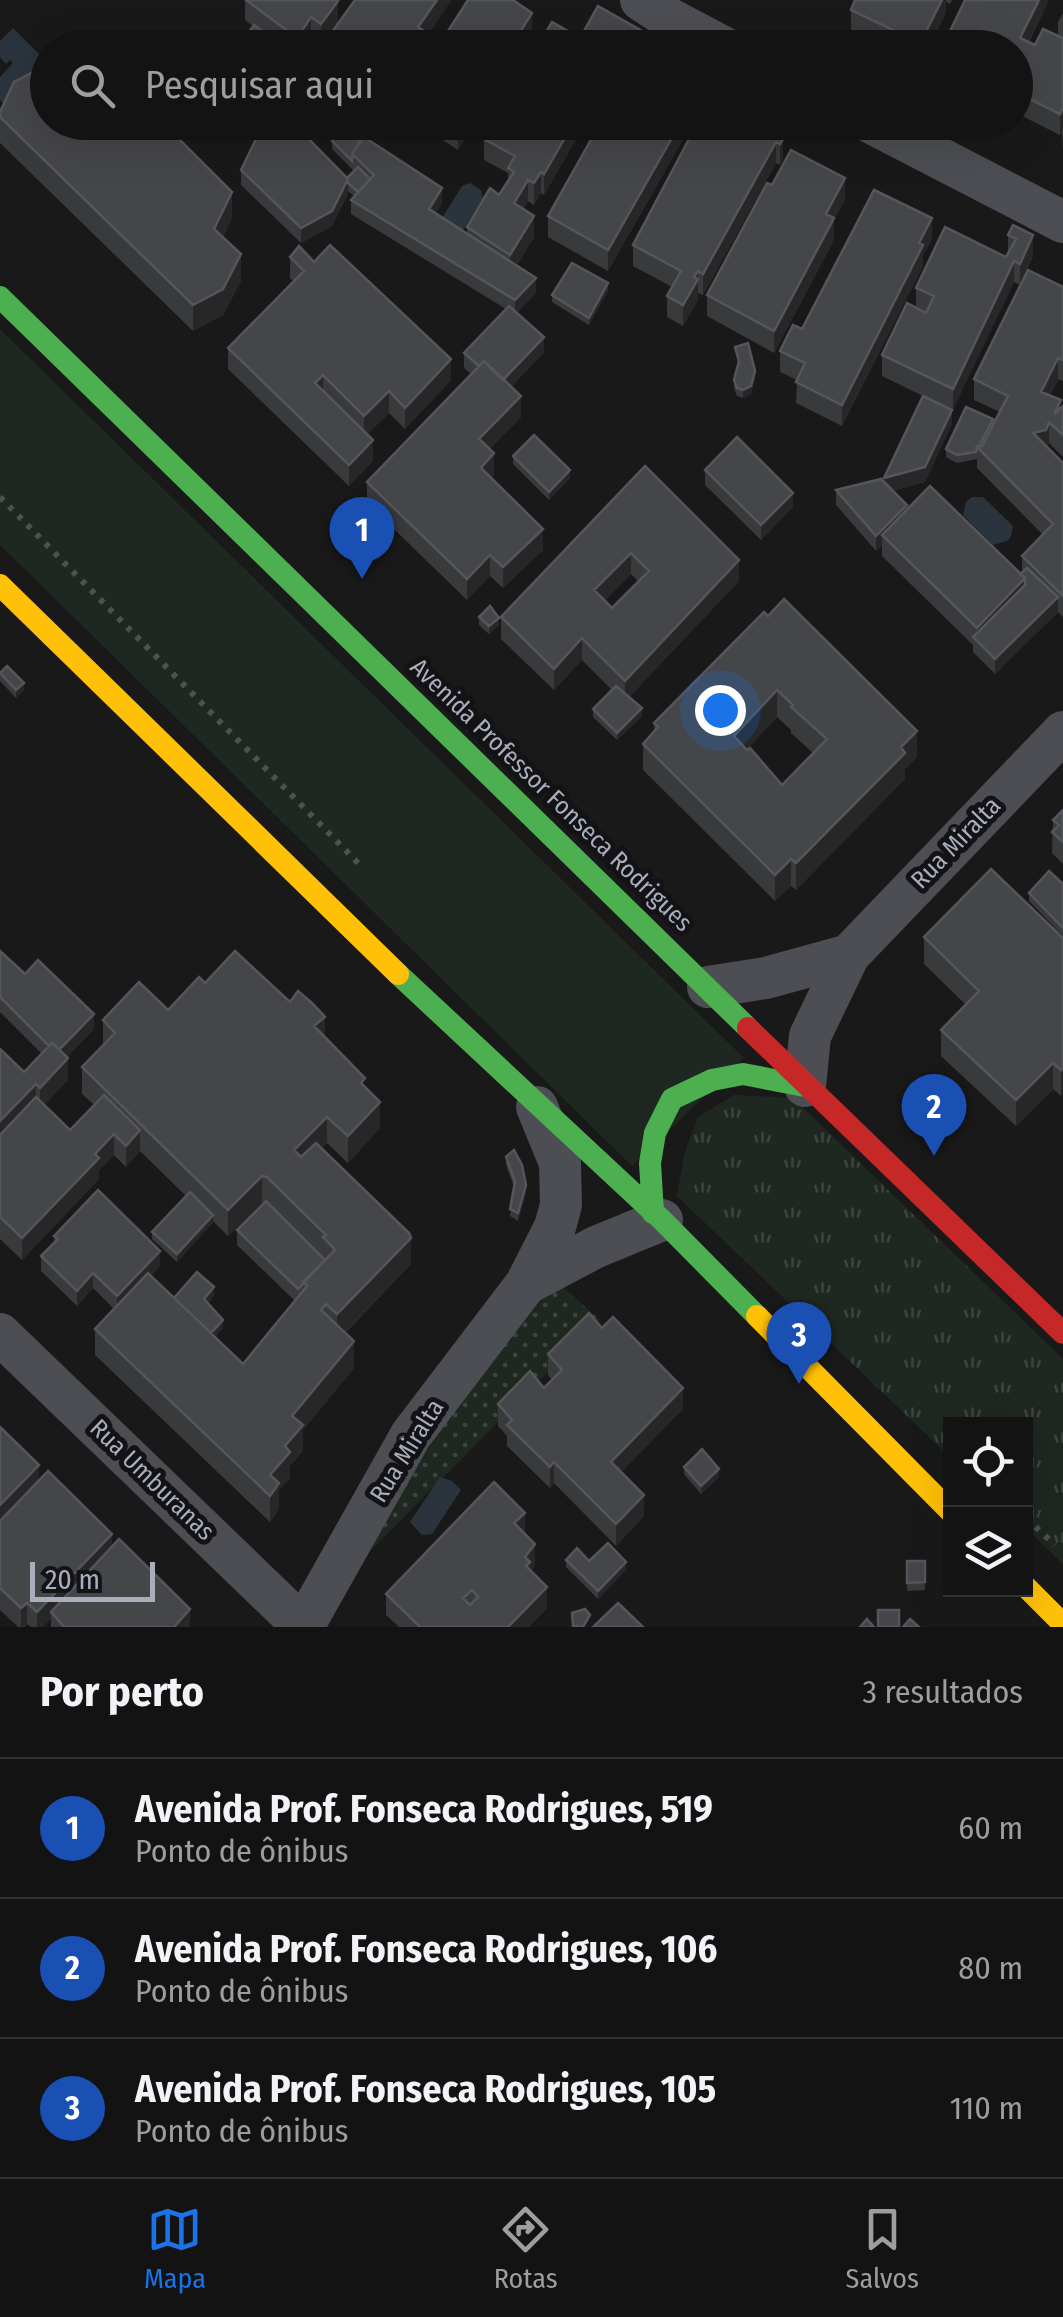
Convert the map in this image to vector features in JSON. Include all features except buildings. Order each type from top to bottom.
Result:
[{"type":"highway","name":"Avenida Professor Fonseca Rodrigues","points":[[0,296],[805,1086],[1063,1333]]},
{"type":"highway","points":[[0,585],[537,1108],[657,1217],[946,1507]]},
{"type":"highway","points":[[657,1217],[650,1162],[655,1133],[672,1099],[712,1080],[742,1074],[805,1086]]},
{"type":"highway","points":[[1033,1593],[1063,1624]]},
{"type":"street","points":[[642,0],[691,30]]},
{"type":"street","points":[[905,140],[1063,222]]},
{"type":"street","name":"Rua Miralta","points":[[805,1086],[810,1036],[849,955],[1063,732]]},
{"type":"street","points":[[708,988],[766,978],[849,955]]},
{"type":"street","name":"Rua Miralta","points":[[303,1627],[411,1435],[526,1284],[555,1228],[562,1186],[560,1163],[537,1108]]},
{"type":"street","name":"Rua Miralta","points":[[526,1284],[657,1217]]},
{"type":"street","name":"Rua Umburanas","points":[[0,1334],[303,1627]]},
{"type":"path","points":[[1033,1525],[1063,1553]]},
{"type":"green space","points":[[0,329],[744,1058],[632,1166],[0,545]]},
{"type":"green space","points":[[734,1095],[793,1098],[1063,1359],[1063,1564],[1033,1535],[1033,1417],[943,1417],[943,1450],[677,1196],[684,1155],[698,1117]]},
{"type":"green space","points":[[545,1271],[600,1320],[341,1580]]},
{"type":"shaded area","points":[[13,28],[30,45],[30,91],[11,111],[0,100],[0,77],[13,63],[10,60],[6,64],[0,57],[0,41]]},
{"type":"shaded area","points":[[470,183],[481,190],[483,198],[463,230],[456,233],[442,218],[462,186]]},
{"type":"shaded area","points":[[972,497],[983,497],[1013,526],[1009,540],[993,545],[963,515],[966,502]]},
{"type":"shaded area","points":[[440,1477],[461,1490],[432,1534],[422,1535],[410,1522]]},
{"type":"traffic: fast","points":[[0,297],[748,1028]]},
{"type":"traffic: fast","points":[[398,974],[662,1220],[757,1316]]},
{"type":"traffic: fast","points":[[653,1213],[650,1163],[655,1133],[672,1099],[712,1080],[743,1074],[805,1086]]},
{"type":"traffic: slow","points":[[0,585],[398,974]]},
{"type":"traffic: slow","points":[[757,1316],[946,1507]]},
{"type":"traffic: slow","points":[[1033,1594],[1063,1624]]},
{"type":"traffic: jam","points":[[748,1028],[1063,1333]]},
{"type":"place","name":"Avenida Prof. Fonseca Rodrigues, 519","points":[[362,579]]},
{"type":"place","name":"Avenida Prof. Fonseca Rodrigues, 106","points":[[934,1156]]},
{"type":"place","name":"Avenida Prof. Fonseca Rodrigues, 105","points":[[799,1384]]}]
